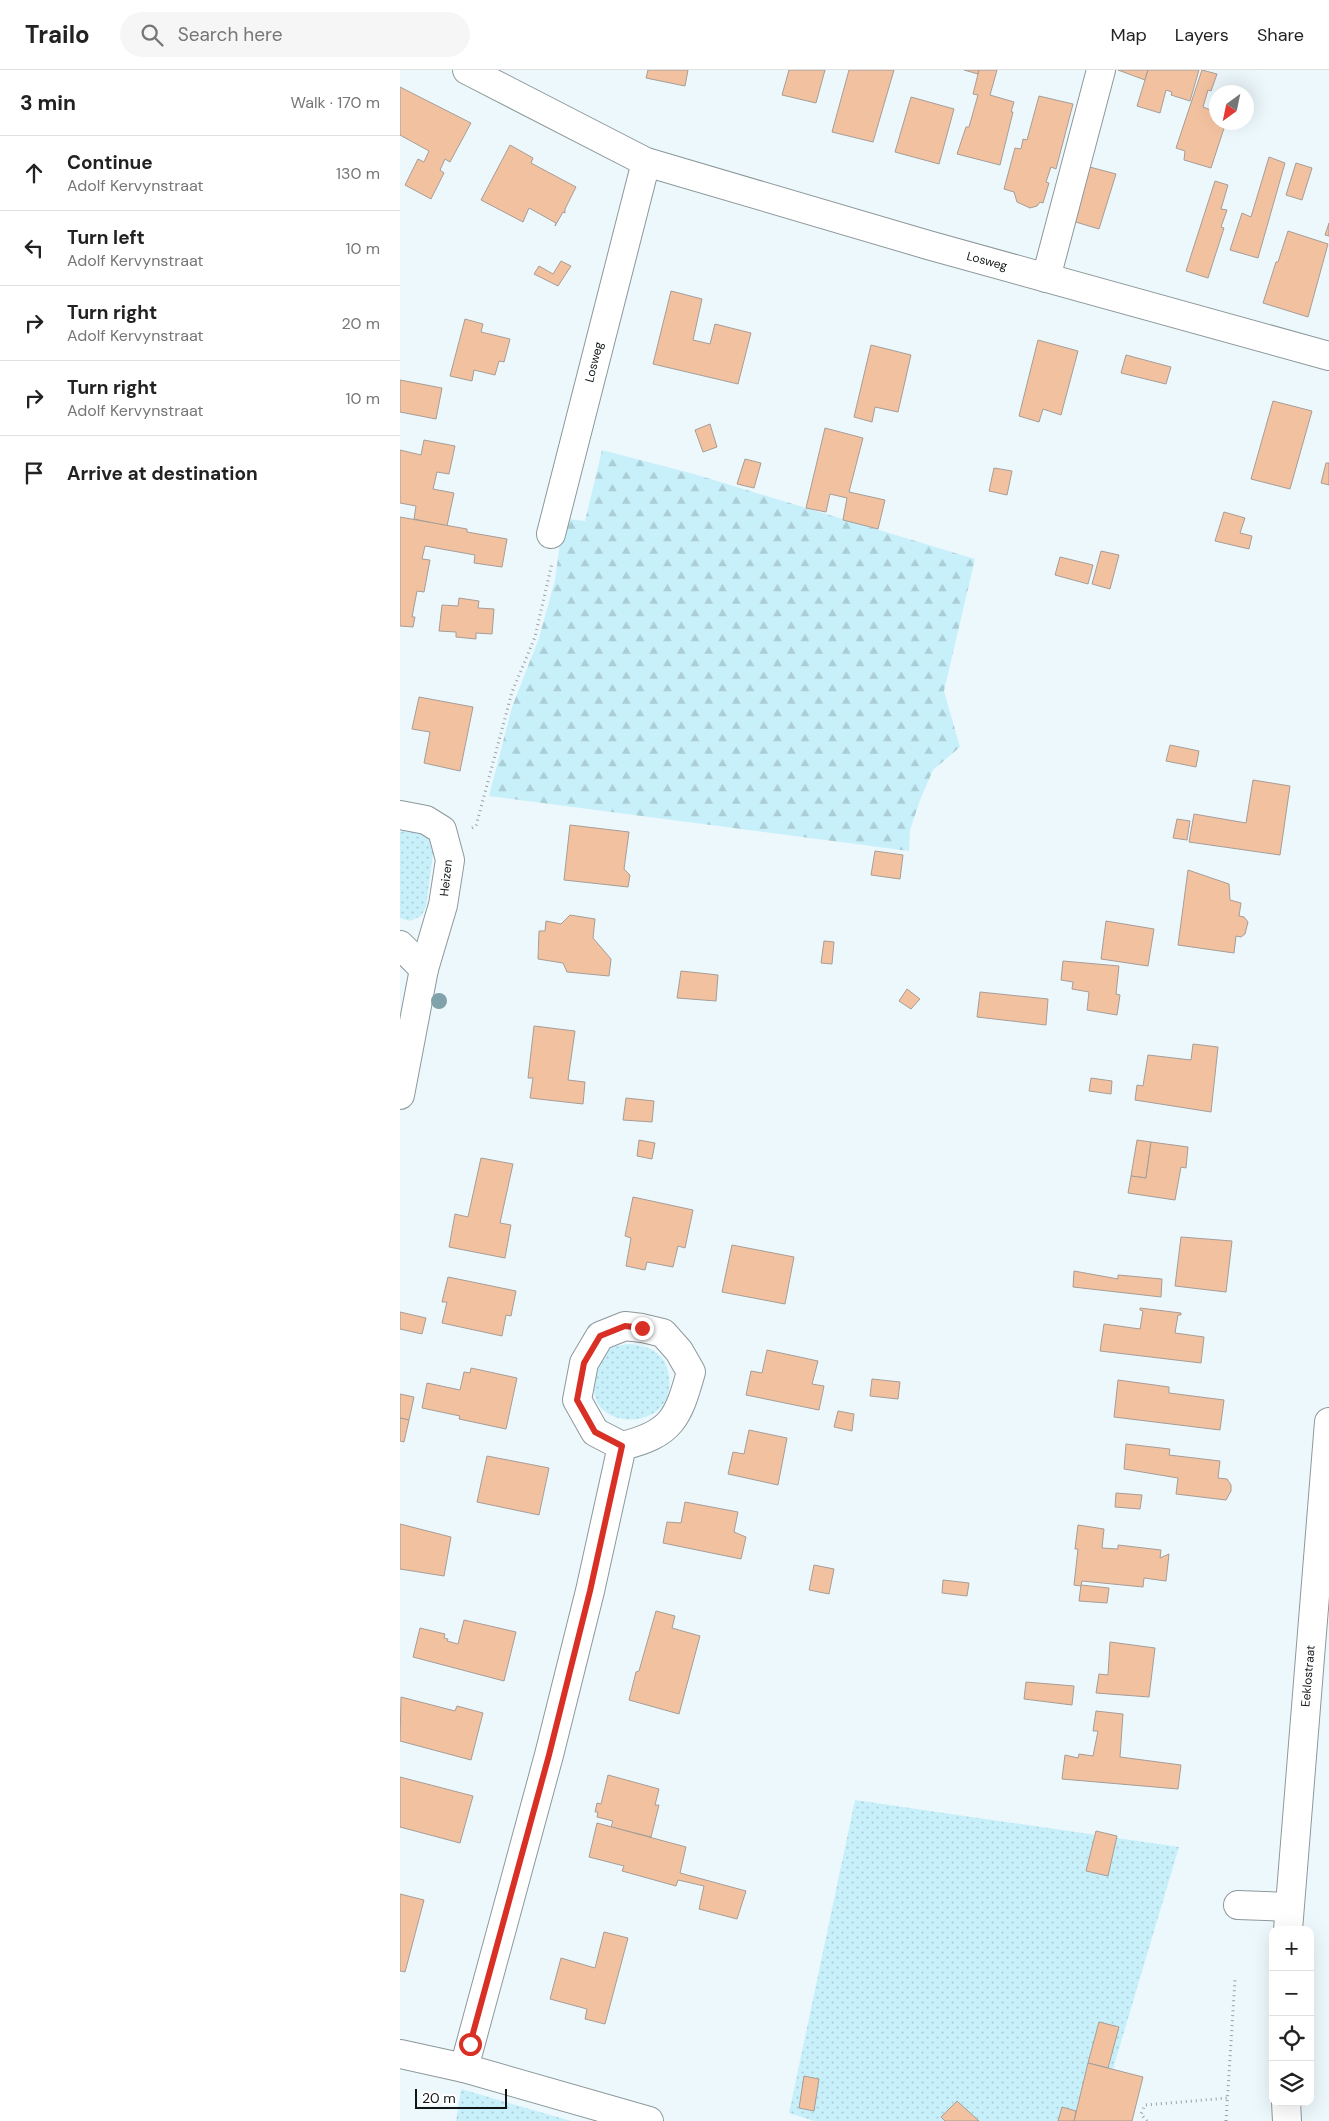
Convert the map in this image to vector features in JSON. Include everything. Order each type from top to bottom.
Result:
[{"type":"street","name":"Losweg","points":[[467,70],[646,162],[1046,278],[1329,356]]},
{"type":"street","points":[[1046,278],[1101,70]]},
{"type":"street","name":"Losweg","points":[[551,534],[646,162]]},
{"type":"street","name":"Heizen","points":[[400,815],[426,820],[442,830],[450,860],[443,905],[424,969],[400,1095]]},
{"type":"street","points":[[400,945],[424,969]]},
{"type":"street","points":[[625,1326],[663,1333],[679,1351],[691,1372],[681,1407],[667,1427],[646,1440],[622,1446],[595,1432],[577,1400],[584,1363],[600,1336],[625,1326]]},
{"type":"street","name":"Eeklostraat","points":[[1289,1918],[1329,1422]]},
{"type":"street","points":[[464,2068],[549,1755],[590,1591],[622,1446]]},
{"type":"street","points":[[1238,1905],[1289,1918]]},
{"type":"street","points":[[400,2054],[464,2068],[649,2121]]},
{"type":"street","points":[[1286,2106],[1287,2121]]},
{"type":"path","points":[[446,844],[476,826],[512,692],[535,637],[556,548],[551,534]]},
{"type":"path","points":[[1226,2121],[1235,1979]]},
{"type":"path","points":[[1147,2121],[1141,2114],[1145,2105],[1228,2098]]},
{"type":"green space","points":[[602,450],[694,474],[975,559],[944,691],[960,747],[933,770],[910,830],[909,851],[489,796],[512,707],[539,638],[555,580],[562,528],[567,519],[585,521]]},
{"type":"green space","points":[[412,828],[424,833],[434,846],[426,907],[421,916],[410,921],[400,918],[400,832]]},
{"type":"green space","points":[[628,1344],[646,1347],[657,1353],[665,1362],[667,1368],[669,1393],[659,1409],[642,1418],[623,1419],[606,1412],[596,1398],[596,1376],[611,1347]]},
{"type":"green space","points":[[855,1800],[1179,1847],[1113,2069],[1075,2121],[814,2121],[789,2113]]},
{"type":"green space","points":[[461,2089],[571,2121],[456,2121]]},
{"type":"building","points":[[648,70],[688,70],[685,86],[646,78]]},
{"type":"building","points":[[789,70],[825,70],[816,103],[782,95]]},
{"type":"building","points":[[849,70],[894,70],[873,142],[832,132]]},
{"type":"building","points":[[964,70],[979,70],[978,74]]},
{"type":"building","points":[[979,70],[997,70],[990,95],[1014,102],[1000,165],[957,154],[966,127],[969,127],[978,95],[973,94]]},
{"type":"building","points":[[1118,70],[1148,70],[1145,80]]},
{"type":"building","points":[[1148,70],[1199,70],[1190,101],[1171,95],[1172,92],[1166,90],[1160,113],[1137,106]]},
{"type":"building","points":[[1202,70],[1217,74],[1213,85],[1209,85],[1203,107],[1209,109],[1209,130],[1223,130],[1211,168],[1184,160],[1185,151],[1176,148]]},
{"type":"building","points":[[400,87],[471,123],[450,162],[445,159],[440,170],[444,173],[431,199],[405,185],[418,159],[424,162],[429,151],[400,135]]},
{"type":"building","points":[[1039,96],[1073,104],[1056,169],[1051,167],[1046,182],[1049,183],[1043,203],[1040,202],[1037,206],[1030,208],[1017,202],[1014,192],[1004,189],[1015,148],[1021,149],[1023,139],[1027,140]]},
{"type":"building","points":[[911,97],[954,109],[939,164],[895,152]]},
{"type":"building","points":[[510,145],[533,158],[531,163],[576,187],[565,209],[565,213],[563,212],[555,226],[556,223],[529,208],[523,222],[481,200]]},
{"type":"building","points":[[1269,157],[1285,163],[1258,258],[1230,250],[1242,213],[1251,217]]},
{"type":"building","points":[[1296,163],[1312,168],[1302,200],[1286,195]]},
{"type":"building","points":[[1086,166],[1116,174],[1099,229],[1069,220]]},
{"type":"building","points":[[1215,181],[1228,185],[1221,209],[1227,210],[1221,227],[1224,228],[1208,278],[1186,271]]},
{"type":"building","points":[[1329,223],[1329,236],[1325,235]]},
{"type":"building","points":[[1288,231],[1328,244],[1308,317],[1263,303]]},
{"type":"building","points":[[561,261],[571,266],[558,286],[534,274],[539,266],[553,274]]},
{"type":"building","points":[[671,291],[702,299],[693,340],[710,344],[715,324],[751,333],[738,384],[653,364]]},
{"type":"building","points":[[465,319],[483,324],[481,332],[510,339],[504,362],[499,361],[495,375],[474,370],[472,381],[450,376]]},
{"type":"building","points":[[1038,340],[1078,351],[1061,415],[1043,409],[1039,422],[1019,416]]},
{"type":"building","points":[[871,345],[911,355],[898,412],[875,407],[872,422],[854,417]]},
{"type":"building","points":[[1126,355],[1171,367],[1166,384],[1121,373]]},
{"type":"building","points":[[400,380],[442,388],[436,419],[400,412]]},
{"type":"building","points":[[1273,401],[1312,411],[1290,489],[1251,479]]},
{"type":"building","points":[[710,424],[717,447],[703,452],[695,430]]},
{"type":"building","points":[[825,428],[863,438],[849,492],[885,500],[878,529],[843,520],[847,498],[830,494],[826,512],[806,508]]},
{"type":"building","points":[[424,440],[455,446],[449,474],[437,472],[433,489],[454,493],[447,526],[414,519],[416,506],[400,503],[400,450],[421,455]]},
{"type":"building","points":[[745,459],[761,463],[754,488],[737,484]]},
{"type":"building","points":[[1326,463],[1329,463],[1329,485],[1321,483]]},
{"type":"building","points":[[994,468],[1012,471],[1007,495],[989,491]]},
{"type":"building","points":[[1224,512],[1245,518],[1240,533],[1252,536],[1249,549],[1215,541]]},
{"type":"building","points":[[400,517],[467,529],[467,532],[507,539],[502,567],[474,563],[475,555],[425,546],[422,559],[430,560],[424,592],[417,591],[412,617],[415,617],[413,627],[400,626]]},
{"type":"building","points":[[1101,551],[1119,555],[1110,589],[1092,584]]},
{"type":"building","points":[[1060,557],[1093,565],[1088,584],[1055,575]]},
{"type":"building","points":[[459,598],[479,601],[478,608],[494,609],[492,634],[476,633],[476,639],[456,637],[456,632],[439,631],[442,605],[458,606]]},
{"type":"building","points":[[419,697],[473,707],[460,771],[424,763],[430,732],[412,729]]},
{"type":"building","points":[[1170,745],[1199,751],[1196,767],[1166,761]]},
{"type":"building","points":[[1253,780],[1290,786],[1280,855],[1189,842],[1194,814],[1246,823]]},
{"type":"building","points":[[1177,819],[1190,821],[1187,840],[1173,838]]},
{"type":"building","points":[[570,825],[629,832],[624,869],[630,875],[628,887],[564,880]]},
{"type":"building","points":[[875,851],[903,855],[900,879],[871,875]]},
{"type":"building","points":[[1188,870],[1229,884],[1230,900],[1241,903],[1239,916],[1244,917],[1248,922],[1245,934],[1241,937],[1236,936],[1234,953],[1178,945]]},
{"type":"building","points":[[570,915],[595,919],[593,938],[611,959],[609,976],[567,972],[563,963],[538,959],[539,931],[545,931],[546,921],[561,924]]},
{"type":"building","points":[[1106,921],[1154,929],[1148,966],[1101,959]]},
{"type":"building","points":[[824,941],[834,942],[832,964],[821,963]]},
{"type":"building","points":[[1063,961],[1119,966],[1116,994],[1120,995],[1117,1015],[1087,1010],[1089,992],[1072,989],[1073,982],[1061,980]]},
{"type":"building","points":[[681,971],[718,975],[716,1001],[677,998]]},
{"type":"building","points":[[907,989],[920,999],[911,1009],[899,1001]]},
{"type":"building","points":[[980,992],[1048,999],[1046,1025],[977,1017]]},
{"type":"building","points":[[534,1026],[575,1031],[568,1080],[585,1082],[583,1104],[530,1098],[533,1078],[528,1078]]},
{"type":"building","points":[[1193,1044],[1218,1047],[1211,1112],[1135,1100],[1137,1085],[1143,1086],[1148,1055],[1191,1060]]},
{"type":"building","points":[[1091,1078],[1112,1081],[1111,1094],[1089,1091]]},
{"type":"building","points":[[626,1098],[654,1101],[652,1122],[623,1120]]},
{"type":"building","points":[[639,1140],[655,1143],[652,1159],[637,1156]]},
{"type":"building","points":[[1137,1140],[1151,1142],[1146,1178],[1131,1176]]},
{"type":"building","points":[[1151,1142],[1188,1147],[1186,1168],[1181,1167],[1175,1200],[1128,1193],[1131,1176],[1146,1178]]},
{"type":"building","points":[[481,1158],[513,1164],[500,1223],[511,1225],[505,1258],[449,1247],[455,1214],[468,1217]]},
{"type":"building","points":[[633,1197],[693,1210],[685,1248],[678,1246],[673,1267],[647,1262],[645,1270],[626,1266],[631,1238],[625,1236]]},
{"type":"building","points":[[1181,1237],[1232,1241],[1226,1292],[1175,1286]]},
{"type":"building","points":[[732,1245],[794,1257],[785,1304],[722,1292]]},
{"type":"building","points":[[1074,1271],[1118,1279],[1118,1275],[1162,1279],[1161,1297],[1073,1287]]},
{"type":"building","points":[[448,1277],[516,1291],[511,1316],[506,1315],[502,1336],[442,1323],[447,1302],[442,1302]]},
{"type":"building","points":[[1140,1308],[1181,1313],[1181,1315],[1178,1315],[1175,1333],[1204,1337],[1201,1363],[1100,1351],[1104,1324],[1140,1329],[1143,1311]]},
{"type":"building","points":[[400,1312],[426,1318],[422,1334],[400,1329]]},
{"type":"building","points":[[767,1350],[818,1361],[812,1384],[824,1386],[819,1410],[746,1395],[751,1371],[762,1373]]},
{"type":"building","points":[[471,1368],[517,1378],[506,1429],[459,1419],[460,1416],[422,1408],[427,1383],[460,1390],[464,1372],[470,1373]]},
{"type":"building","points":[[872,1379],[900,1382],[898,1399],[870,1396]]},
{"type":"building","points":[[1118,1380],[1169,1387],[1169,1393],[1224,1400],[1220,1430],[1114,1417]]},
{"type":"building","points":[[400,1394],[414,1397],[409,1420],[400,1418]]},
{"type":"building","points":[[838,1411],[854,1414],[852,1431],[834,1427]]},
{"type":"building","points":[[400,1418],[409,1420],[404,1442],[400,1441]]},
{"type":"building","points":[[749,1430],[787,1438],[778,1485],[728,1474],[733,1452],[744,1454]]},
{"type":"building","points":[[1126,1444],[1170,1449],[1169,1455],[1220,1461],[1218,1478],[1227,1479],[1231,1485],[1231,1491],[1226,1500],[1176,1494],[1178,1478],[1124,1469]]},
{"type":"building","points":[[487,1456],[549,1468],[539,1515],[477,1502]]},
{"type":"building","points":[[1116,1493],[1142,1495],[1140,1509],[1115,1507]]},
{"type":"building","points":[[685,1502],[738,1512],[734,1532],[746,1537],[741,1559],[663,1543],[667,1522],[681,1523]]},
{"type":"building","points":[[400,1524],[451,1537],[444,1576],[400,1569]]},
{"type":"building","points":[[1078,1525],[1104,1529],[1102,1548],[1118,1549],[1118,1545],[1161,1550],[1160,1558],[1169,1554],[1166,1581],[1144,1578],[1143,1587],[1082,1581],[1081,1586],[1074,1585],[1078,1549],[1075,1549]]},
{"type":"building","points":[[814,1565],[834,1569],[829,1594],[809,1590]]},
{"type":"building","points":[[943,1580],[969,1583],[967,1596],[942,1593]]},
{"type":"building","points":[[1081,1585],[1109,1588],[1107,1603],[1079,1601]]},
{"type":"building","points":[[656,1611],[675,1616],[672,1628],[700,1636],[679,1714],[629,1700]]},
{"type":"building","points":[[464,1620],[516,1632],[504,1681],[413,1657],[420,1628],[445,1634],[444,1638],[448,1639],[447,1641],[458,1644]]},
{"type":"building","points":[[1110,1642],[1155,1648],[1149,1697],[1096,1693],[1099,1674],[1108,1675]]},
{"type":"building","points":[[1026,1682],[1074,1686],[1072,1705],[1024,1699]]},
{"type":"building","points":[[401,1697],[455,1711],[457,1706],[483,1713],[471,1760],[400,1741]]},
{"type":"building","points":[[1096,1711],[1123,1714],[1120,1757],[1181,1765],[1178,1789],[1062,1779],[1065,1755],[1078,1758],[1079,1754],[1093,1756],[1098,1731],[1093,1731]]},
{"type":"building","points":[[608,1775],[659,1789],[655,1805],[659,1805],[651,1837],[611,1827],[613,1821],[597,1817],[598,1812],[595,1812],[597,1803],[601,1804]]},
{"type":"building","points":[[400,1777],[473,1796],[460,1843],[400,1827]]},
{"type":"building","points":[[597,1823],[686,1847],[680,1873],[746,1891],[737,1919],[699,1909],[704,1886],[678,1880],[676,1886],[622,1871],[624,1866],[589,1857]]},
{"type":"building","points":[[1096,1831],[1117,1836],[1108,1876],[1086,1871]]},
{"type":"building","points":[[400,1894],[424,1900],[405,1972],[400,1971]]},
{"type":"building","points":[[604,1932],[628,1938],[605,2024],[585,2019],[587,2009],[550,1999],[561,1958],[595,1968]]},
{"type":"building","points":[[1099,2022],[1119,2027],[1108,2068],[1088,2063]]},
{"type":"building","points":[[1088,2063],[1143,2077],[1132,2121],[1074,2121]]},
{"type":"building","points":[[804,2076],[819,2079],[814,2111],[799,2108]]},
{"type":"building","points":[[957,2101],[979,2121],[945,2121],[941,2117]]},
{"type":"building","points":[[1062,2107],[1076,2111],[1074,2121],[1058,2121]]},
{"type":"route","points":[[470,2044],[549,1755],[590,1591],[622,1446],[595,1432],[577,1400],[584,1363],[600,1336],[625,1326],[642,1328]]}]
